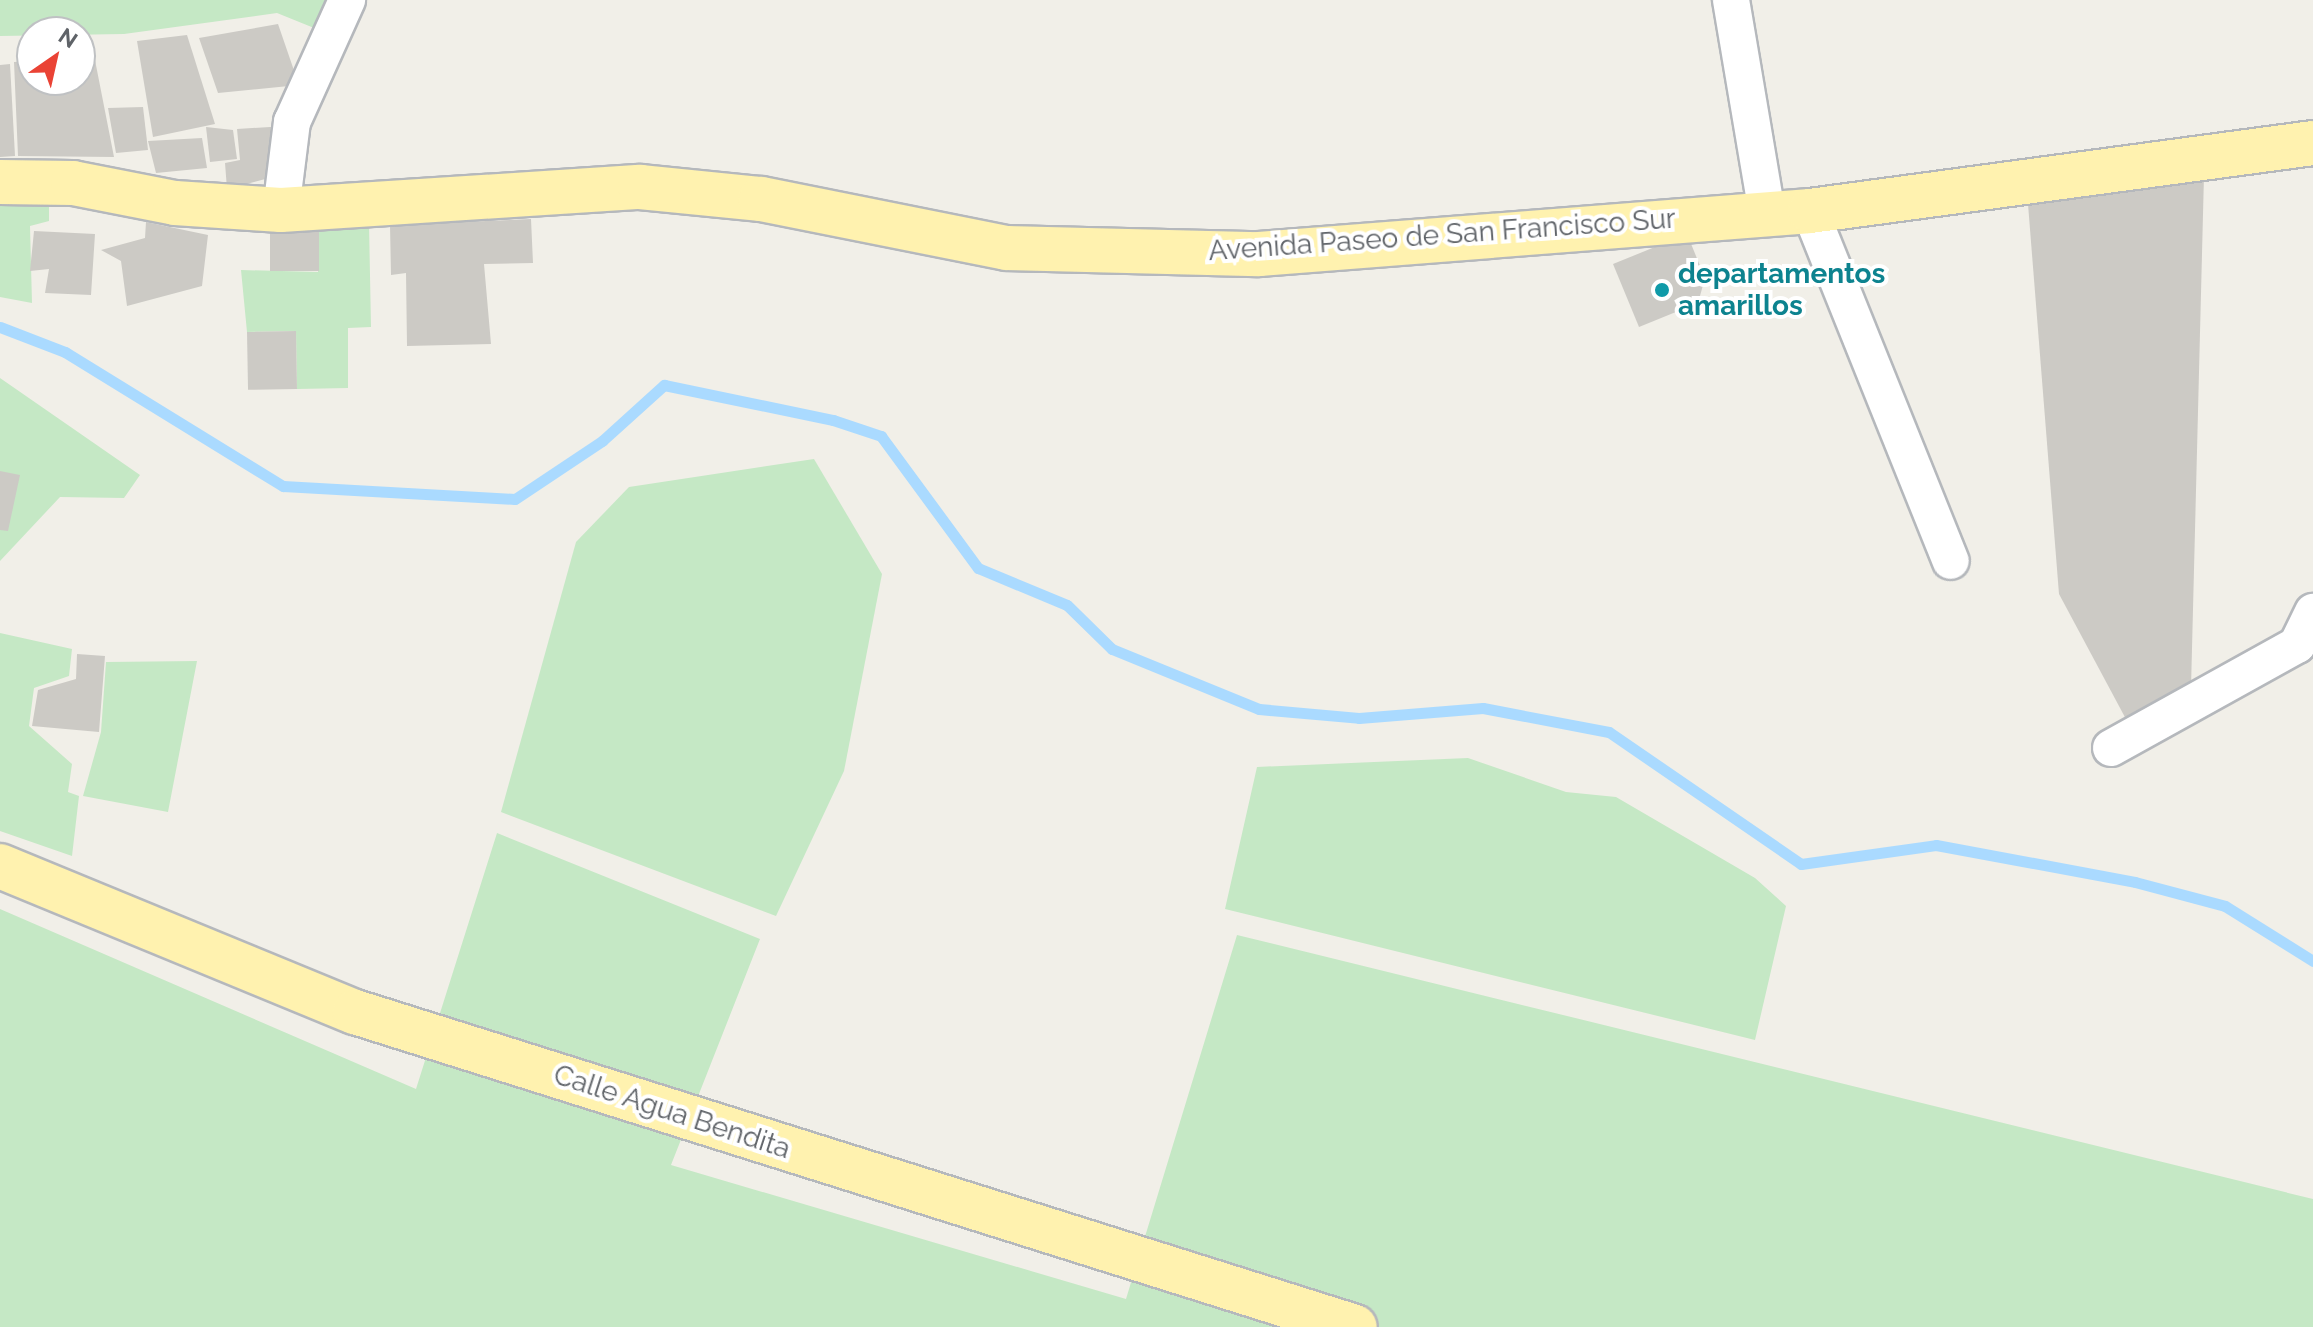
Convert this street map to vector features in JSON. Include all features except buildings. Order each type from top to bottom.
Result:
[{"type":"main road","name":"Avenida Paseo de San Francisco Sur","points":[[0,182],[73,183],[175,203],[281,210],[640,187],[761,199],[1006,248],[1259,254],[1810,211],[2313,143]]},
{"type":"main road","name":"Calle Agua Bendita","points":[[0,866],[355,1012],[1355,1327]]},
{"type":"street","points":[[281,210],[292,122],[347,0]]},
{"type":"street","points":[[1731,0],[1767,213]]},
{"type":"street","points":[[1810,211],[1951,561]]},
{"type":"street","points":[[2111,748],[2297,645],[2313,612]]},
{"type":"green space","points":[[0,0],[332,0],[319,30],[277,13],[124,34],[96,34],[96,16],[16,16],[16,36],[0,36]]},
{"type":"green space","points":[[0,202],[49,202],[49,221],[30,226],[32,303],[0,297]]},
{"type":"green space","points":[[369,223],[371,327],[348,328],[348,388],[297,389],[296,331],[247,332],[241,270],[318,272],[319,224]]},
{"type":"green space","points":[[0,378],[140,475],[124,498],[60,497],[0,561]]},
{"type":"green space","points":[[814,459],[882,574],[844,771],[776,916],[501,812],[576,542],[629,487]]},
{"type":"green space","points":[[0,633],[72,649],[69,676],[34,688],[29,726],[72,764],[68,792],[79,796],[72,856],[0,831]]},
{"type":"green space","points":[[197,661],[168,812],[83,796],[101,732],[106,662]]},
{"type":"green space","points":[[1468,758],[1566,792],[1616,797],[1755,878],[1786,906],[1755,1040],[1225,909],[1257,767]]},
{"type":"green space","points":[[497,833],[760,939],[671,1165],[1126,1299],[1237,935],[2313,1199],[2313,1327],[0,1327],[0,909],[416,1089]]},
{"type":"waterway","points":[[0,327],[65,352],[283,486],[515,499],[602,441],[664,385],[833,420],[881,436],[978,568],[1067,605],[1112,649],[1259,709],[1359,718],[1483,708],[1609,732],[1801,864],[1936,845],[2135,882],[2225,906],[2313,961]]},
{"type":"place","name":"departamentos amarillos","points":[[1662,290]]}]
